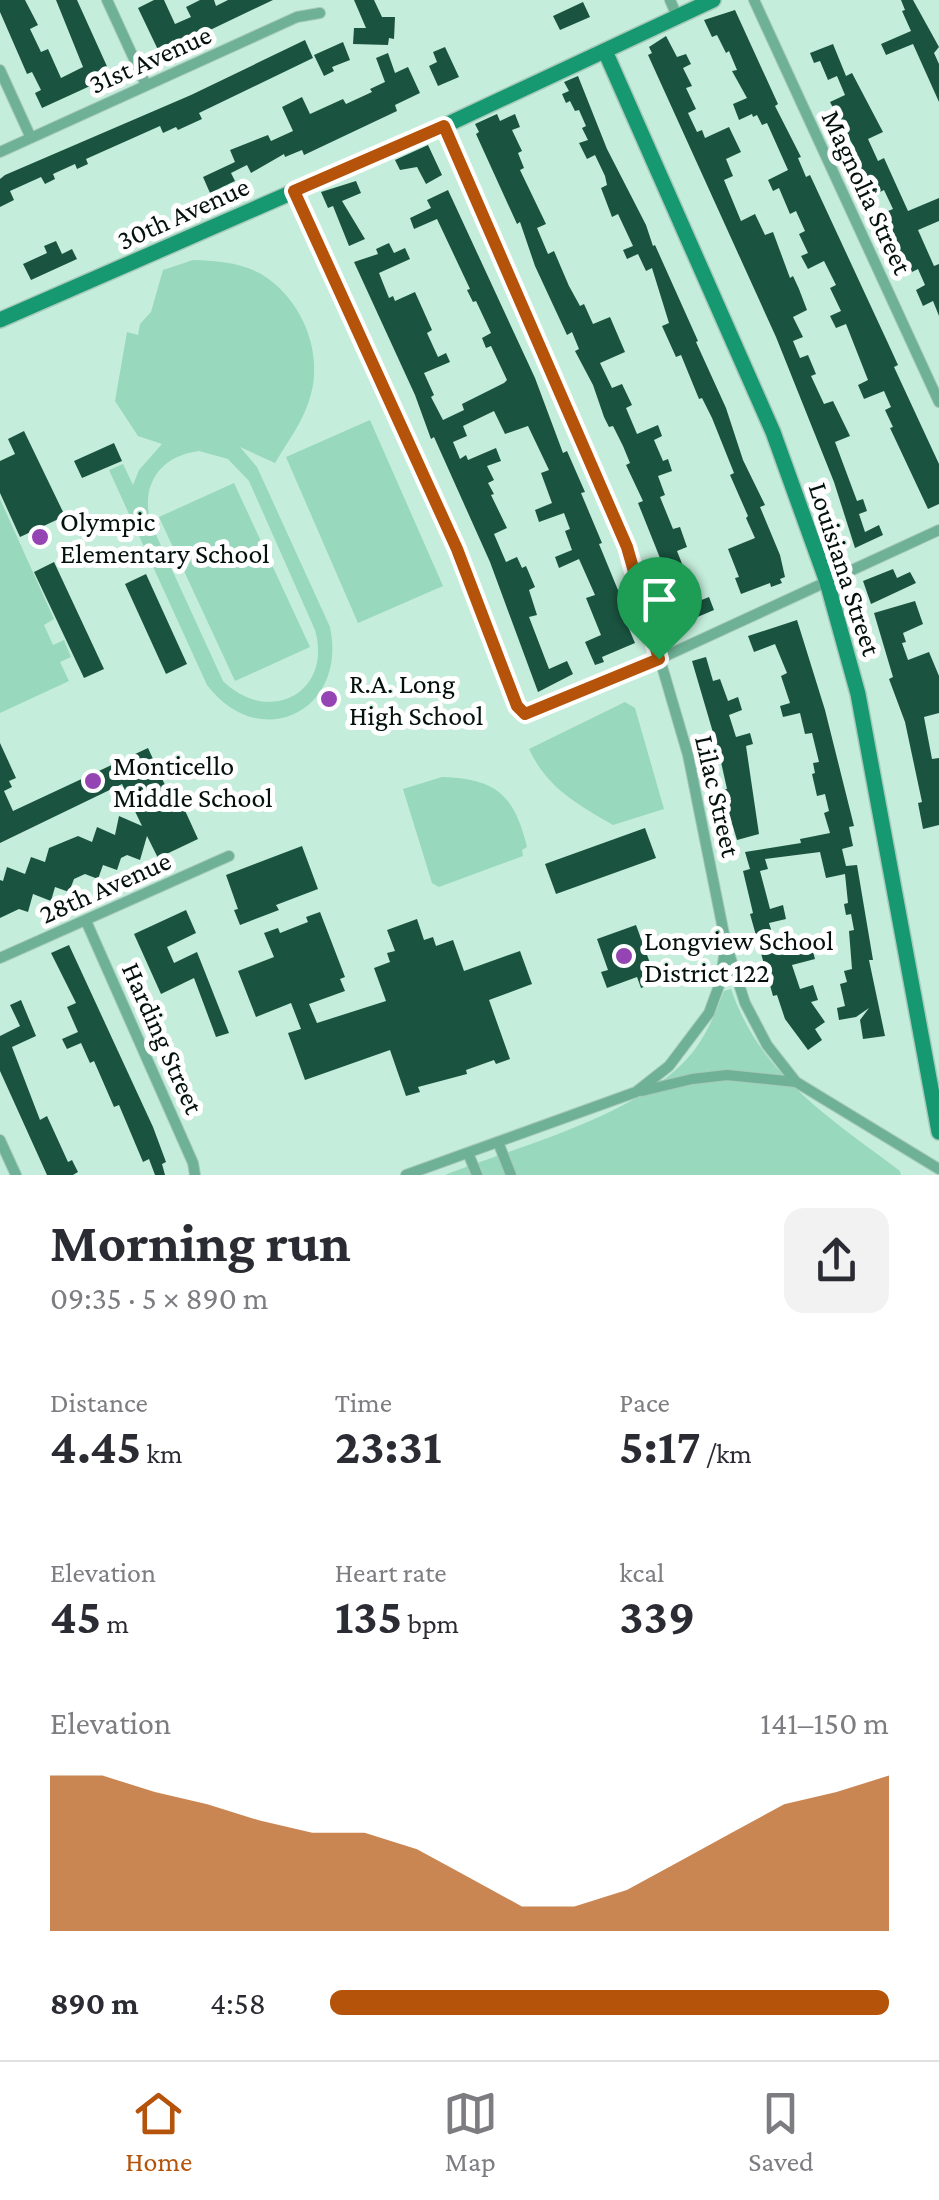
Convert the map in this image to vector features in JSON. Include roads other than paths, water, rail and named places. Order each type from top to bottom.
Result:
[{"type":"street","points":[[107,0],[146,85]]},
{"type":"street","name":"30th Avenue","points":[[0,320],[444,126],[605,51],[674,8],[713,0]]},
{"type":"street","name":"Magnolia Street","points":[[754,0],[939,402]]},
{"type":"street","name":"31st Avenue","points":[[0,152],[297,17],[320,12]]},
{"type":"street","name":"Louisiana Street","points":[[605,51],[773,432],[826,582],[858,694],[939,1132]]},
{"type":"street","points":[[0,70],[31,138]]},
{"type":"street","name":"Lilac Street","points":[[444,126],[627,547],[688,755],[726,944],[745,1002],[767,1044],[796,1082]]},
{"type":"street","points":[[294,191],[457,549],[517,706],[525,714],[659,659],[939,530]]},
{"type":"street","name":"28th Avenue","points":[[0,958],[229,856]]},
{"type":"street","name":"Harding Street","points":[[86,921],[194,1169]]},
{"type":"street","points":[[636,1092],[669,1066],[709,1014],[720,983],[726,944]]},
{"type":"street","points":[[406,1175],[636,1092],[727,1075],[796,1082],[939,1169]]},
{"type":"street","points":[[0,1140],[16,1175]]},
{"type":"street","points":[[498,1142],[511,1175]]},
{"type":"street","points":[[468,1153],[477,1175]]},
{"type":"street","points":[[194,1169],[207,1175]]},
{"type":"place","name":"Olympic Elementary School","points":[[40,537]]},
{"type":"place","name":"R.A. Long High School","points":[[329,699]]},
{"type":"place","name":"Monticello Middle School","points":[[93,781]]},
{"type":"place","name":"Longview School District 122","points":[[624,956]]}]
